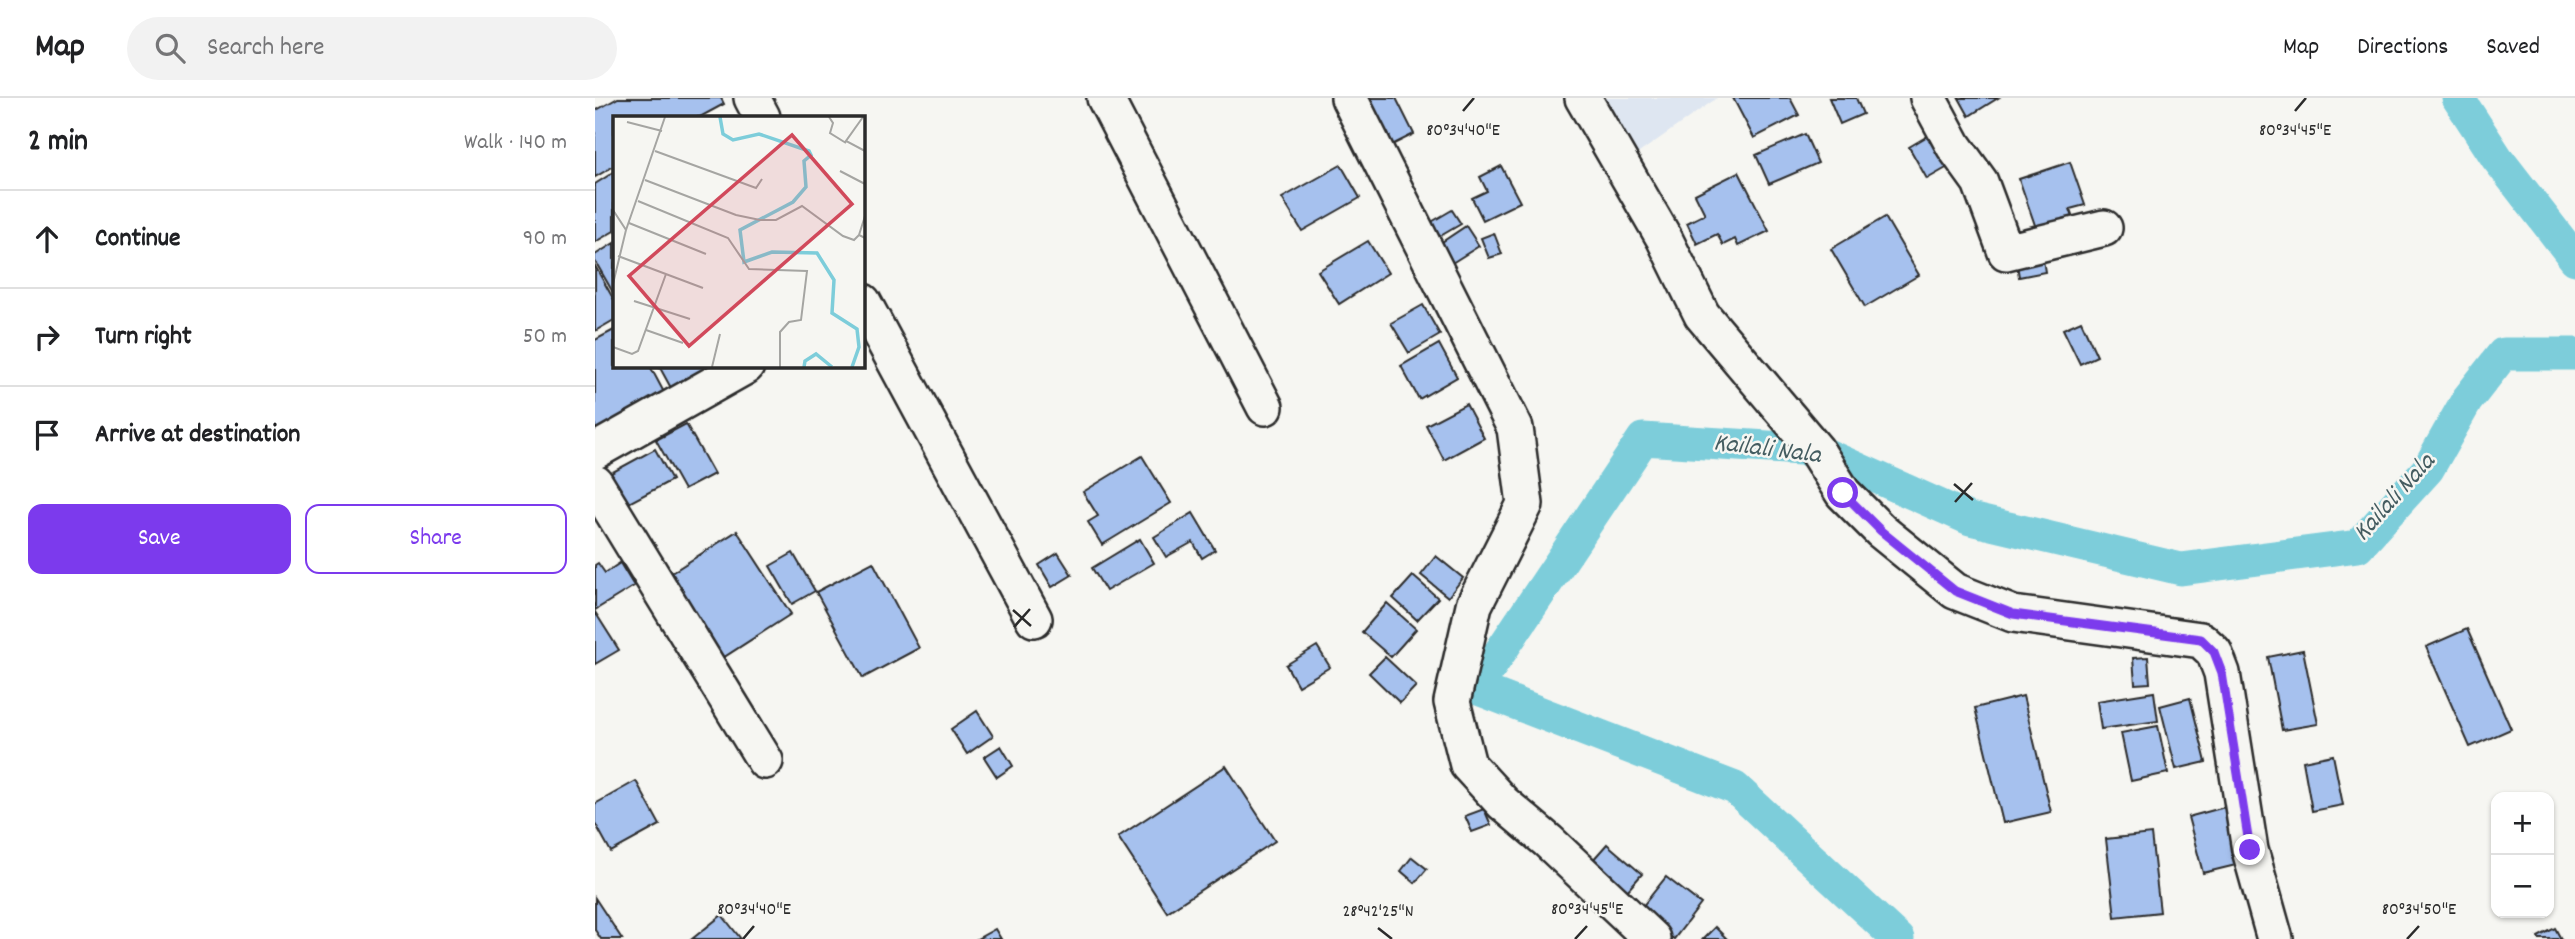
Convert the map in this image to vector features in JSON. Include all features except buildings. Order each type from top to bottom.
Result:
[{"type":"street","points":[[752,98],[761,116]]},
{"type":"street","points":[[1105,98],[1265,407]]},
{"type":"street","points":[[1349,98],[1515,428],[1525,504],[1474,605],[1452,702],[1468,765],[1503,803],[1548,841],[1652,939]]},
{"type":"street","points":[[1583,98],[1664,238],[1702,315],[1816,450],[1843,493],[1881,531],[1955,591],[2013,614],[2201,639],[2214,652],[2222,673],[2250,850],[2275,939]]},
{"type":"street","points":[[1928,98],[1954,146],[1980,182],[2006,252],[2104,228]]},
{"type":"street","points":[[865,306],[1034,619]]},
{"type":"street","points":[[595,451],[742,368]]},
{"type":"street","points":[[595,483],[765,761]]},
{"type":"shaded area","points":[[1572,98],[1717,98],[1626,162]]},
{"type":"waterway","name":"Kailali Nala","points":[[2458,98],[2497,158],[2575,259]]},
{"type":"waterway","name":"Kailali Nala","points":[[1898,939],[1735,788],[1476,688],[1643,439],[1816,450],[1970,519],[2181,569],[2358,546],[2428,469],[2467,400],[2503,354],[2575,354]]},
{"type":"route","points":[[1843,493],[1881,531],[1955,591],[2013,614],[2201,639],[2214,652],[2222,673],[2250,850]]}]
